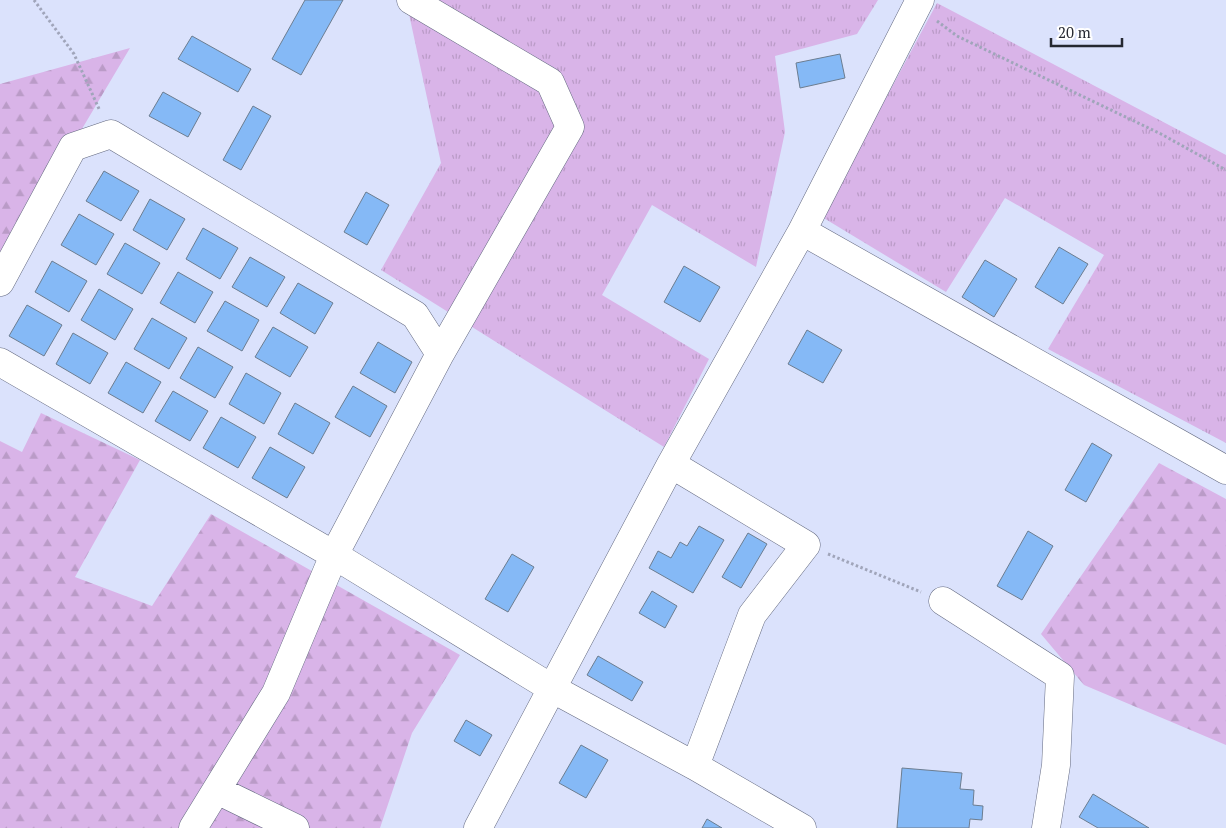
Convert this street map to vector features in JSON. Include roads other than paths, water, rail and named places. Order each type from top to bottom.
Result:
[{"type":"street","points":[[193,828],[276,693],[334,555],[440,354],[570,127],[550,82],[411,0]]},
{"type":"street","points":[[478,828],[671,464],[802,230],[915,2]]},
{"type":"street","points":[[0,282],[73,147],[111,134],[415,315],[440,354]]},
{"type":"street","points":[[802,230],[1226,470]]},
{"type":"street","points":[[0,362],[334,555],[553,689],[695,766],[802,828]]},
{"type":"street","points":[[671,464],[806,545],[752,615],[695,766]]},
{"type":"street","points":[[943,601],[1060,676],[1056,765],[1046,828]]},
{"type":"street","points":[[217,790],[295,828]]}]
